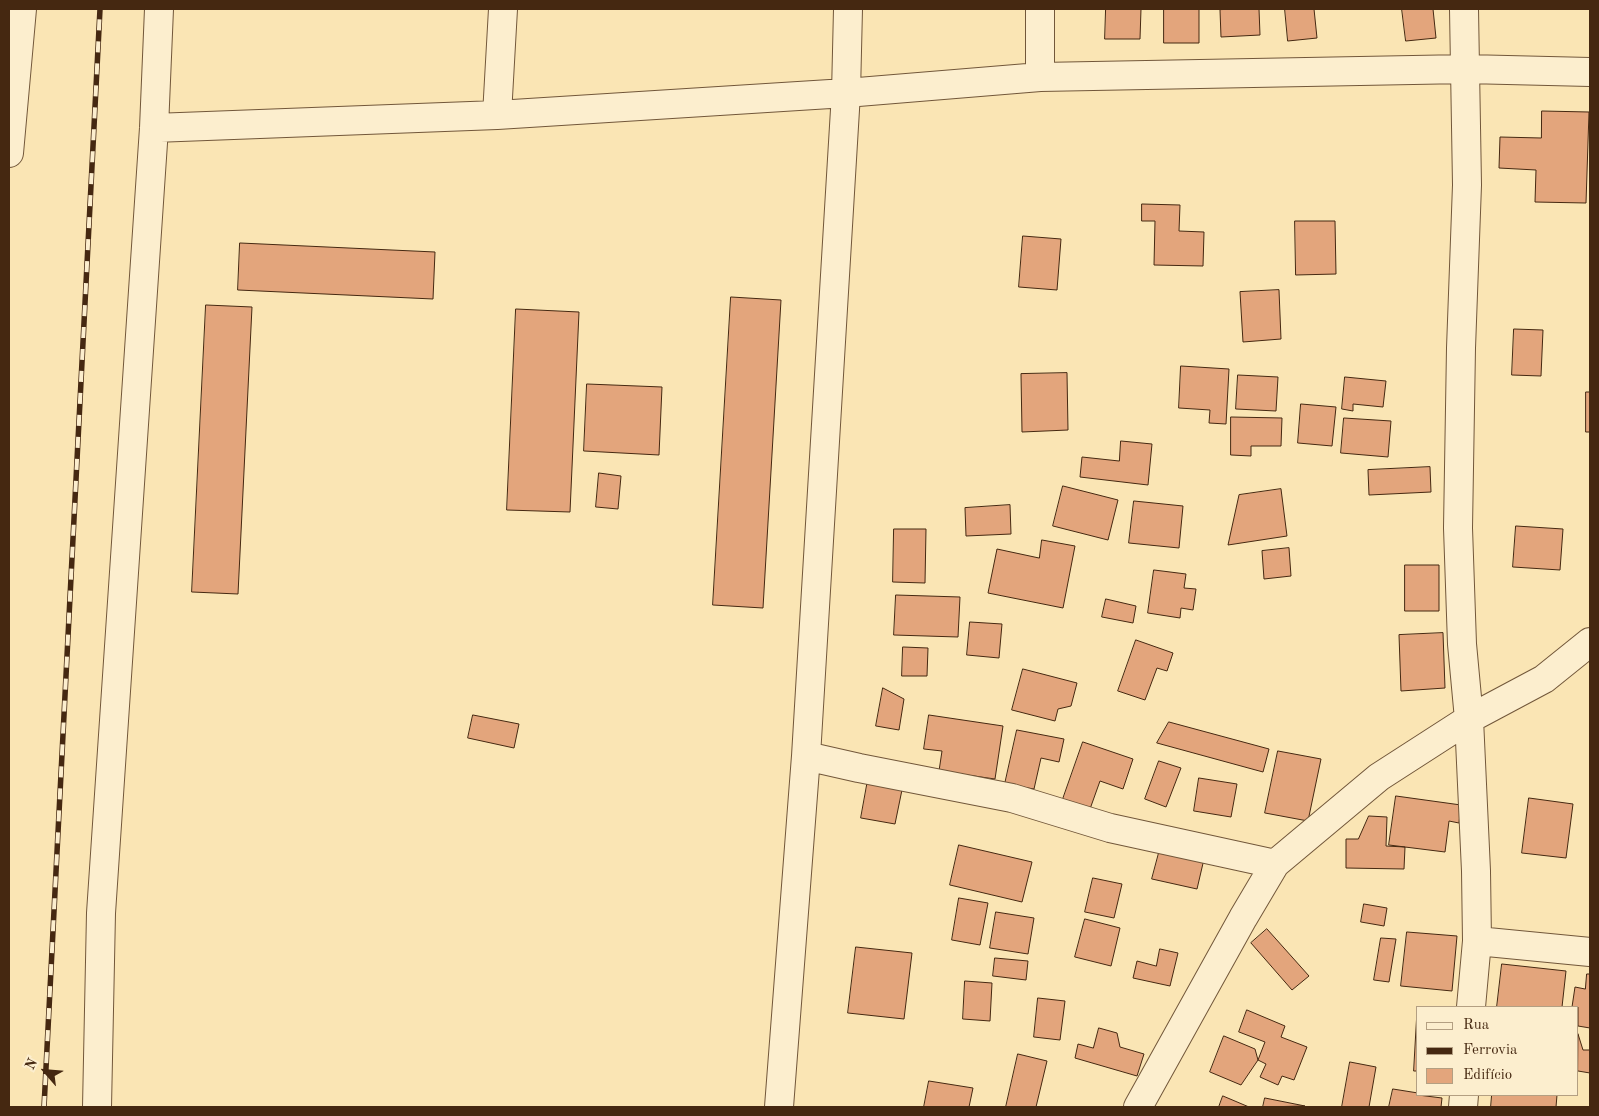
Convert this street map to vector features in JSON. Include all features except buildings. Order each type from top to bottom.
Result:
[{"type":"street","points":[[9,153],[22,9]]},
{"type":"street","points":[[97,1107],[102,913],[154,128],[159,9]]},
{"type":"street","points":[[497,115],[503,9]]},
{"type":"street","points":[[779,1107],[806,756],[846,93],[848,9]]},
{"type":"street","points":[[1040,9],[1040,76]]},
{"type":"street","points":[[1464,9],[1467,185],[1461,348],[1458,528],[1462,644],[1469,718],[1476,871],[1477,941],[1471,1006]]},
{"type":"street","points":[[154,128],[497,115],[846,93],[1040,76],[1466,69],[1590,72]]},
{"type":"street","points":[[1138,1107],[1275,864],[1379,777],[1469,718],[1544,680],[1590,642]]},
{"type":"street","points":[[806,756],[1012,798],[1110,828],[1275,864]]},
{"type":"street","points":[[1477,941],[1590,952]]},
{"type":"railway","points":[[44,1107],[100,9]]}]
